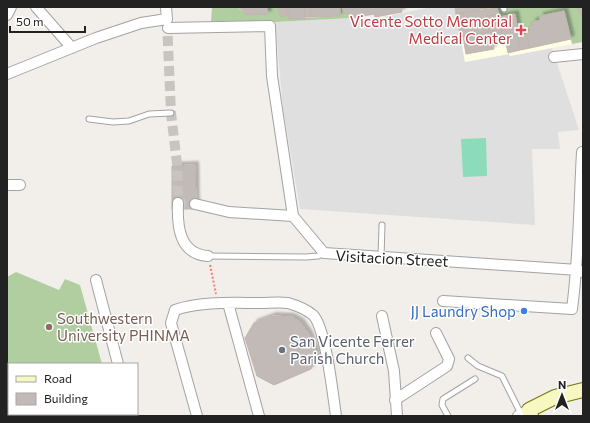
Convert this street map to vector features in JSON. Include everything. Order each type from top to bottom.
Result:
[{"type":"street","points":[[7,15],[11,7]]},
{"type":"street","points":[[36,7],[72,48]]},
{"type":"street","points":[[166,7],[167,23]]},
{"type":"street","points":[[7,74],[141,23],[270,26],[272,76],[293,216],[229,212],[215,210],[195,204]]},
{"type":"street","points":[[554,57],[583,54]]},
{"type":"street","points":[[443,301],[572,309],[580,271],[577,229],[582,152]]},
{"type":"street","points":[[7,185],[20,185]]},
{"type":"street","points":[[178,203],[177,223],[181,237],[189,248],[200,255],[208,256]]},
{"type":"street","name":"Visitacion Street","points":[[293,216],[324,253],[580,271]]},
{"type":"street","points":[[96,280],[118,363]]},
{"type":"street","points":[[197,416],[171,323],[172,316],[175,310],[183,307],[223,303],[288,303],[313,315],[322,338],[328,364],[336,416]]},
{"type":"street","points":[[223,303],[259,416]]},
{"type":"street","points":[[382,316],[394,371],[397,416]]},
{"type":"street","points":[[395,400],[446,366],[449,359],[436,333]]},
{"type":"street","points":[[525,414],[555,397],[583,390]]},
{"type":"lane","points":[[89,119],[113,122],[129,121],[149,114],[171,113]]},
{"type":"lane","points":[[381,257],[382,225]]},
{"type":"lane","points":[[208,256],[306,257],[318,256],[324,253]]},
{"type":"lane","points":[[468,358],[478,366],[502,376],[525,414]]},
{"type":"lane","points":[[448,416],[442,405],[443,399],[475,379]]},
{"type":"path","points":[[208,256],[223,303]]},
{"type":"shaded area","points":[[432,7],[455,7],[465,62],[509,54],[510,56],[552,48],[579,130],[558,132],[560,149],[532,149],[535,225],[300,209],[283,108],[275,22],[351,18],[353,23]]},
{"type":"shaded area","name":"Vicente Sotto Memorial Medical Center","points":[[455,7],[583,7],[583,42],[510,56],[509,54],[465,62]]},
{"type":"green space","points":[[212,7],[239,8],[246,15],[268,13],[267,7],[277,7],[281,17],[288,15],[288,19],[340,16],[340,7],[342,7],[344,14],[350,13],[351,18],[275,22],[211,21]]},
{"type":"green space","points":[[497,7],[583,7],[583,42],[572,44],[564,11],[540,16],[540,20],[527,34],[519,36],[515,14],[499,17]]},
{"type":"green space","points":[[486,138],[487,176],[463,177],[461,139]]},
{"type":"green space","name":"Southwestern University PHINMA","points":[[16,272],[59,290],[65,279],[80,285],[102,363],[8,363],[7,383],[7,277]]},
{"type":"building","points":[[239,7],[267,7],[268,14],[246,15]]},
{"type":"building","points":[[277,7],[288,7],[288,15],[281,17]]},
{"type":"building","points":[[288,7],[304,7],[305,19],[288,19]]},
{"type":"building","points":[[304,7],[310,7],[311,17],[305,17]]},
{"type":"building","points":[[310,7],[340,7],[340,16],[311,17]]},
{"type":"building","points":[[342,7],[401,7],[402,12],[375,17],[374,14],[352,18],[350,13],[344,14]]},
{"type":"building","points":[[455,7],[479,7],[480,10],[456,14]]},
{"type":"building","points":[[577,7],[583,7],[583,14],[581,15]]},
{"type":"building","points":[[497,8],[499,14],[486,16],[487,18],[458,23],[456,14]]},
{"type":"building","points":[[564,11],[571,39],[530,48],[526,32],[530,31],[529,26],[533,25],[532,22],[540,20],[540,16]]},
{"type":"building","points":[[499,14],[501,30],[489,32],[486,16]]},
{"type":"building","points":[[515,14],[519,36],[503,38],[499,17]]},
{"type":"building","points":[[487,18],[489,32],[477,34],[474,20]]},
{"type":"building","points":[[474,20],[477,34],[460,37],[458,23]]},
{"type":"building","points":[[501,30],[503,38],[492,40],[491,31]]},
{"type":"building","points":[[491,31],[494,49],[466,54],[463,36]]},
{"type":"building","points":[[527,34],[530,48],[520,50],[518,36]]},
{"type":"building","points":[[518,36],[520,50],[508,53],[505,38]]},
{"type":"building","points":[[195,165],[196,209],[172,209],[172,166]]},
{"type":"building","name":"San Vicente Ferrer Parish Church","points":[[273,316],[291,317],[300,322],[309,335],[317,356],[311,369],[274,385],[257,376],[245,338],[254,323]]},
{"type":"building","points":[[7,386],[8,386],[8,406]]},
{"type":"building","points":[[13,415],[34,415],[34,416]]},
{"type":"building","points":[[64,415],[82,415],[78,416]]},
{"type":"tunnel","points":[[167,21],[171,113],[177,164],[178,203],[195,204]]},
{"type":"place","name":"Vicente Sotto Memorial Medical Center","points":[[521,30]]},
{"type":"place","name":"JJ Laundry Shop","points":[[524,311]]},
{"type":"place","name":"Southwestern University PHINMA","points":[[49,327]]},
{"type":"place","name":"San Vicente Ferrer Parish Church","points":[[282,350]]}]
